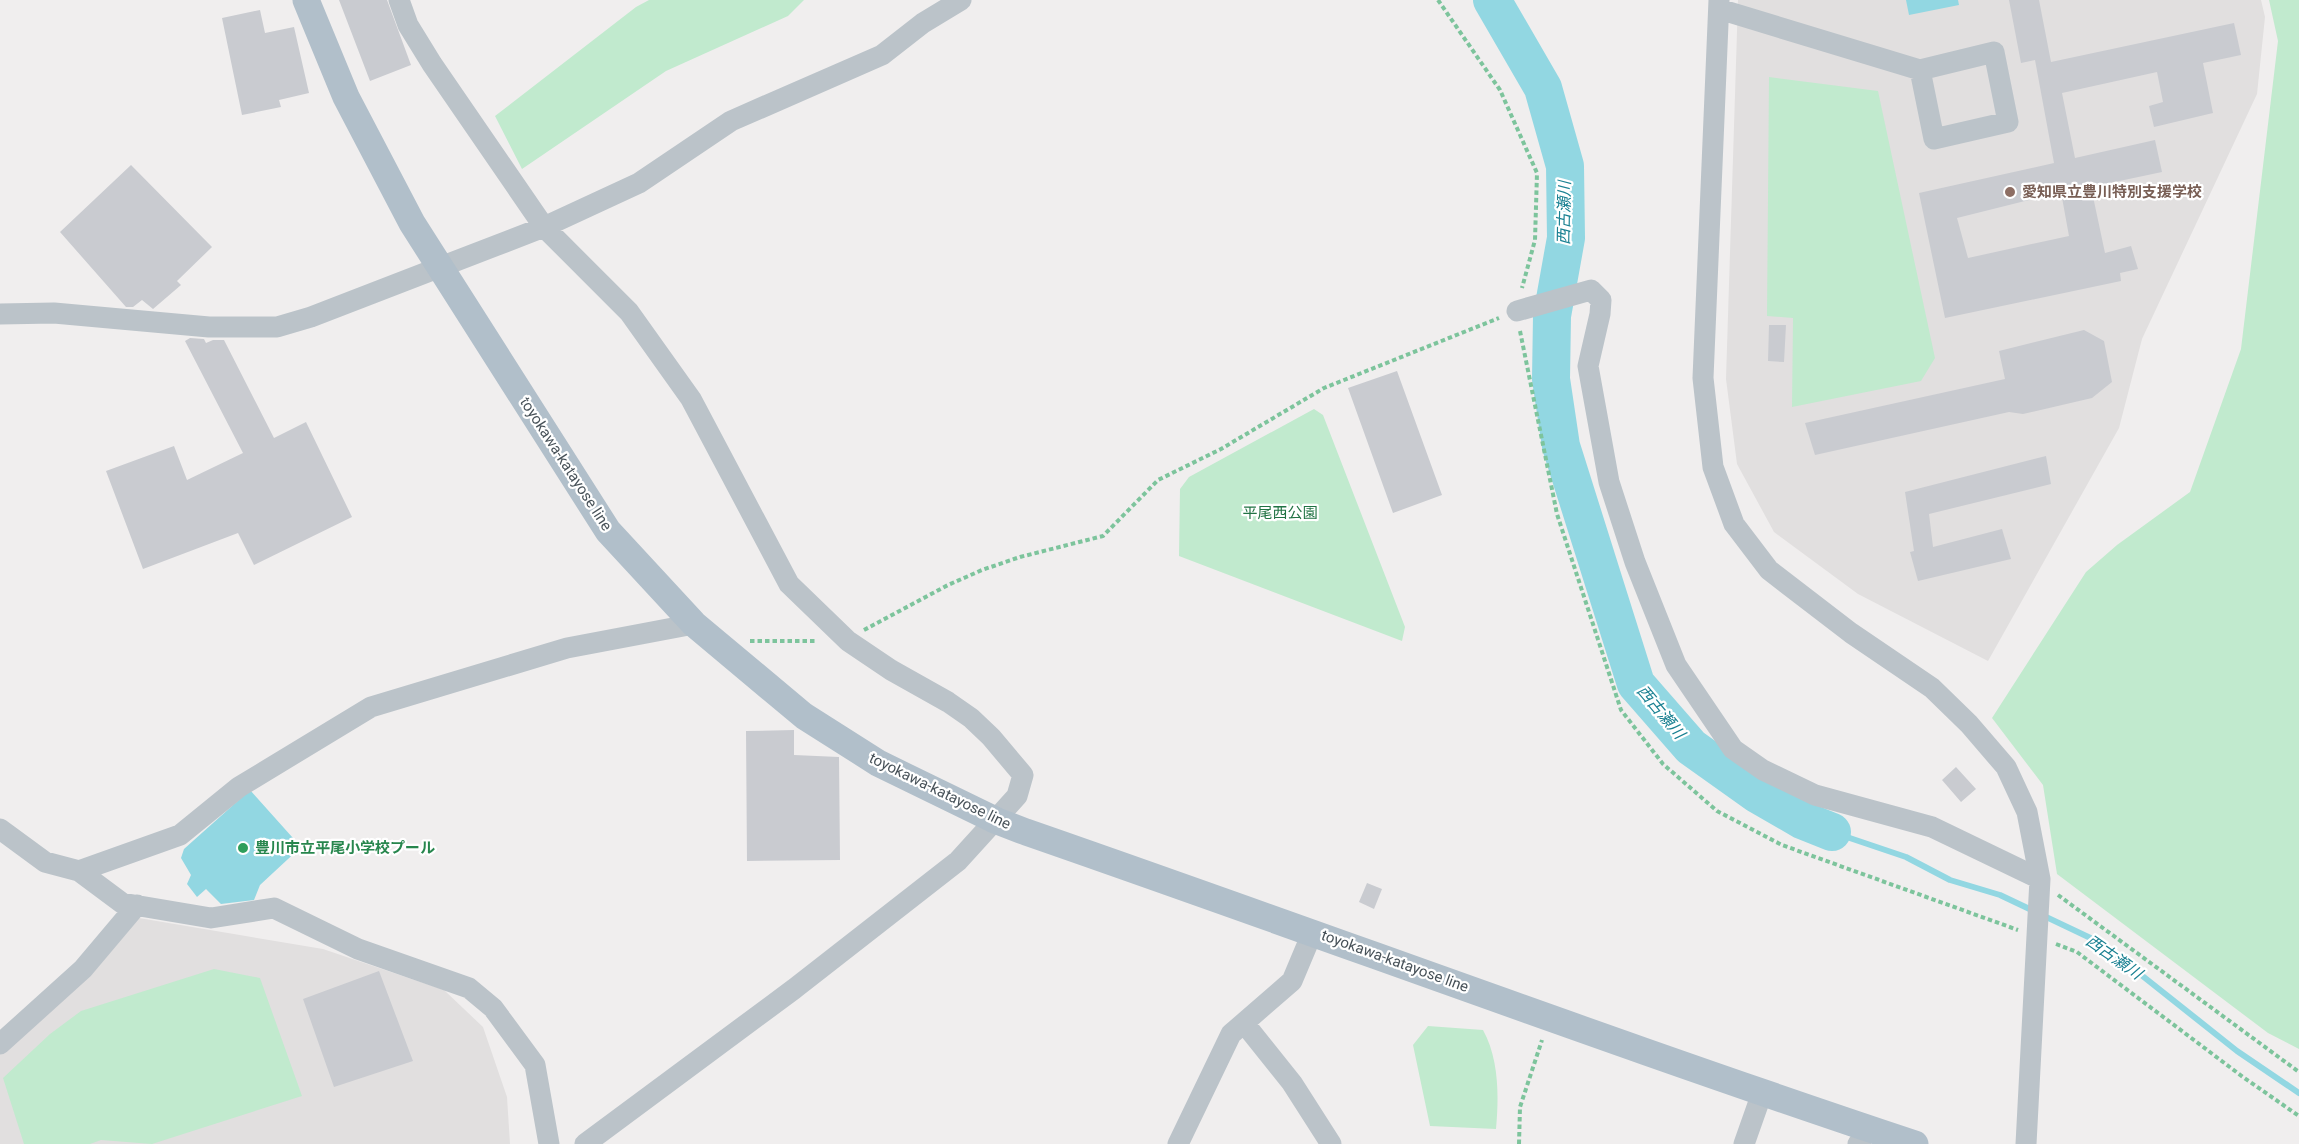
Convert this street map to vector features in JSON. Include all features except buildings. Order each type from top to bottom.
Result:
[{"type":"main road","name":"toyokawa-katayose line","points":[[306,0],[346,97],[440,268],[608,531],[694,624],[804,716],[878,763],[997,821],[1762,1093],[1863,1136],[1915,1144]]},
{"type":"street","points":[[399,0],[408,25],[432,64],[544,227],[629,312],[691,399],[789,584],[848,640],[971,718],[992,737],[1023,775],[1017,796],[997,821],[958,861],[794,989],[585,1144]]},
{"type":"street","points":[[0,314],[54,313],[209,327],[277,327],[440,268],[544,227],[639,183],[731,121],[882,55],[923,23],[961,0]]},
{"type":"street","points":[[1920,70],[1934,139],[2008,122],[1994,52],[1920,70],[1719,4],[1703,378],[1713,467],[1734,524],[1769,570],[1851,633],[1932,688],[1969,724],[2006,767],[2026,812],[2039,888],[2026,1144]]},
{"type":"street","points":[[1516,311],[1591,290],[1600,300],[1600,314],[1588,366],[1609,482],[1635,562],[1677,665],[1733,749],[1763,770],[1815,795],[1932,827],[2039,888]]},
{"type":"street","points":[[80,871],[180,835],[239,787],[372,707],[567,648],[694,624]]},
{"type":"street","points":[[0,830],[45,862],[80,871],[122,903],[211,918],[274,908],[358,949],[469,988],[493,1008],[536,1065],[549,1144]]},
{"type":"street","points":[[0,1044],[83,969],[137,905]]},
{"type":"street","points":[[1178,1144],[1231,1034],[1292,981],[1313,932]]},
{"type":"street","points":[[1244,1023],[1292,1083],[1331,1144]]},
{"type":"street","points":[[1744,1144],[1762,1093]]},
{"type":"path","points":[[727,653],[750,641],[848,640],[879,620],[982,570],[1020,557],[1102,536],[1158,480],[1221,449],[1323,388],[1516,311],[1535,240],[1537,173],[1500,90],[1438,0]]},
{"type":"path","points":[[2039,888],[2299,1072]]},
{"type":"path","points":[[2077,952],[2243,1077],[2299,1116]]},
{"type":"path","points":[[1519,1144],[1520,1107],[1549,1016]]},
{"type":"shaded area","points":[[1738,0],[2261,0],[2265,17],[2257,94],[2142,339],[2119,428],[1988,661],[1858,594],[1774,532],[1737,464],[1726,379]]},
{"type":"shaded area","points":[[133,917],[323,949],[444,990],[483,1027],[507,1097],[510,1144],[0,1144],[0,1051]]},
{"type":"green space","points":[[649,0],[804,0],[788,16],[666,71],[522,169],[495,116],[636,7]]},
{"type":"green space","points":[[2269,0],[2299,0],[2299,1049],[2268,1033],[2057,874],[2043,785],[1992,718],[2086,572],[2117,545],[2190,492],[2241,349],[2278,41]]},
{"type":"green space","points":[[1769,77],[1878,91],[1935,358],[1921,381],[1792,407],[1793,318],[1767,316]]},
{"type":"green space","name":"平尾西公園","points":[[1314,409],[1323,415],[1405,627],[1402,641],[1179,556],[1180,489],[1189,477]]},
{"type":"green space","points":[[214,969],[260,978],[302,1096],[152,1144],[101,1140],[90,1144],[24,1144],[3,1078],[50,1034],[81,1011]]},
{"type":"green space","points":[[1428,1026],[1483,1030],[1492,1053],[1497,1078],[1496,1129],[1430,1126],[1413,1045]]},
{"type":"water","points":[[1906,0],[1958,0],[1959,5],[1909,15]]},
{"type":"water","name":"豊川市立平尾小学校プール","points":[[250,790],[301,847],[260,885],[254,900],[221,904],[206,889],[197,897],[187,884],[191,875],[181,858],[184,849]]},
{"type":"waterway","name":"西古瀬川","points":[[1492,0],[1543,88],[1565,166],[1566,238],[1552,316],[1551,379],[1561,446],[1636,684],[1691,747],[1757,794],[1802,820],[1832,832]]},
{"type":"waterway","name":"西古瀬川","points":[[1832,832],[1906,857],[1950,880],[2000,895],[2101,943],[2237,1051],[2299,1093]]},
{"type":"place","name":"愛知県立豊川特別支援学校","points":[[2010,192]]},
{"type":"place","name":"豊川市立平尾小学校プール","points":[[243,848]]}]
